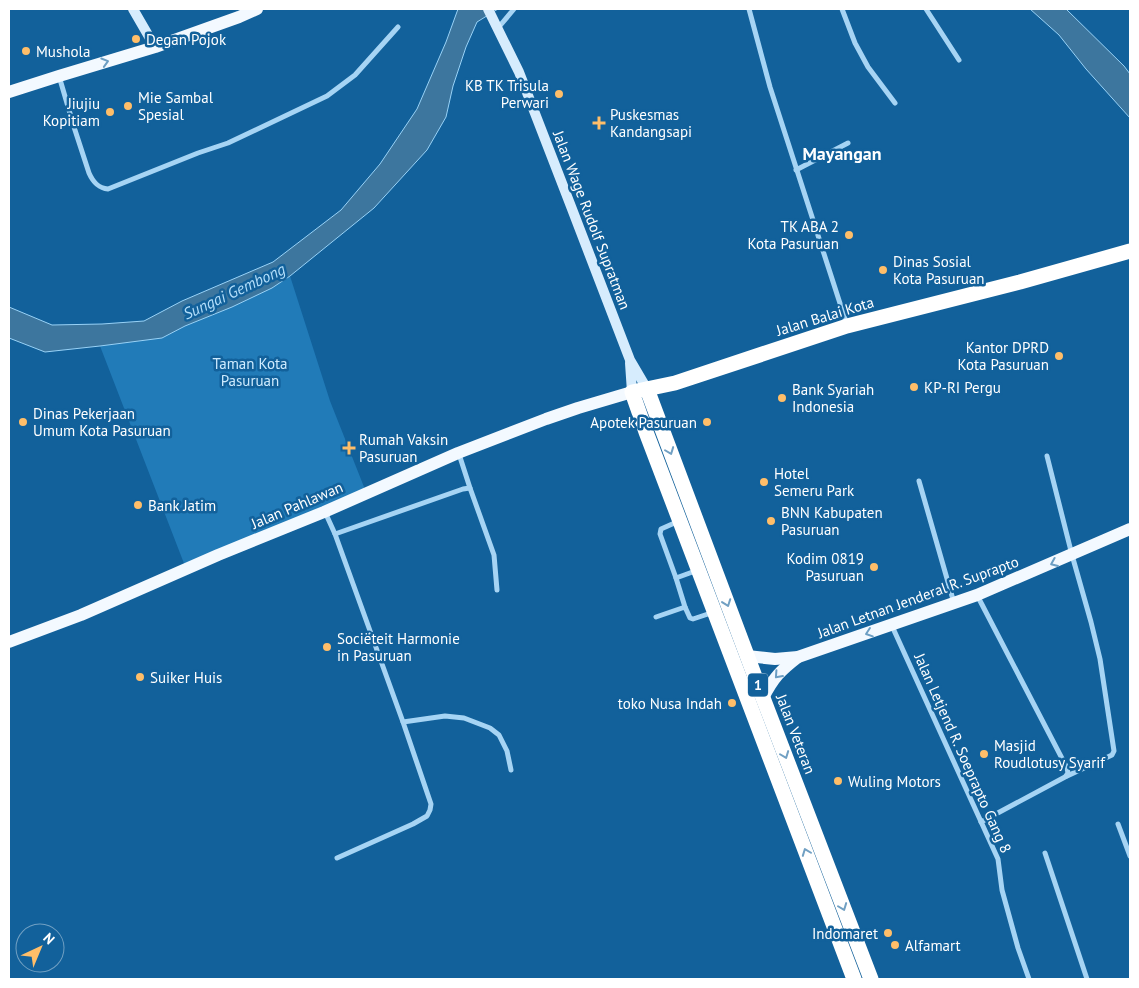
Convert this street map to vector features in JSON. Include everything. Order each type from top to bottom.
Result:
[{"type":"highway","name":"Jalan Balai Kota","points":[[639,391],[675,383],[847,326],[1020,282],[1130,251]]},
{"type":"highway","name":"Jalan Veteran","points":[[639,391],[695,516],[871,979]]},
{"type":"highway","name":"1","points":[[639,391],[680,521],[853,975]]},
{"type":"highway","points":[[729,649],[747,656]]},
{"type":"highway","points":[[853,975],[866,964]]},
{"type":"main road","points":[[133,9],[156,47]]},
{"type":"main road","points":[[9,92],[156,47],[256,9]]},
{"type":"main road","name":"Jalan Wage Rudolf Supratman","points":[[488,9],[522,80],[630,360]]},
{"type":"main road","points":[[630,360],[639,391]]},
{"type":"main road","points":[[630,360],[639,391]]},
{"type":"main road","name":"Jalan Pahlawan","points":[[9,642],[90,612],[218,555],[324,512],[458,453],[546,419],[639,391]]},
{"type":"main road","name":"Jalan Letnan Jenderal R. Suprapto","points":[[798,657],[977,596],[1130,529]]},
{"type":"main road","points":[[747,656],[775,659],[798,657]]},
{"type":"main road","name":"1","points":[[763,698],[774,678],[798,657]]},
{"type":"street","points":[[496,24],[514,9]]},
{"type":"street","points":[[749,9],[770,88],[847,326]]},
{"type":"street","points":[[842,9],[855,43],[868,67],[895,103]]},
{"type":"street","points":[[926,9],[959,60]]},
{"type":"street","points":[[59,76],[89,173],[98,186],[108,189],[228,143],[328,96],[355,75],[398,27]]},
{"type":"street","points":[[796,170],[848,143]]},
{"type":"street","points":[[458,453],[494,555],[497,590]]},
{"type":"street","points":[[982,822],[1065,777],[1112,755],[1114,751],[1100,659],[1048,456]]},
{"type":"street","points":[[919,481],[954,604]]},
{"type":"street","points":[[335,534],[470,488]]},
{"type":"street","points":[[324,512],[335,534],[431,804],[426,816],[413,824],[337,858]]},
{"type":"street","points":[[695,516],[661,529],[660,534],[690,618],[714,612]]},
{"type":"street","points":[[676,578],[698,570]]},
{"type":"street","points":[[977,596],[1067,768],[1068,772],[1065,777]]},
{"type":"street","points":[[656,617],[685,607]]},
{"type":"street","name":"Jalan Letjend R. Soeprapto Gang 8","points":[[892,625],[998,859],[1002,890],[1018,948],[1029,979]]},
{"type":"street","points":[[403,722],[457,716],[490,728],[499,735],[507,751],[511,770]]},
{"type":"street","points":[[1118,824],[1130,856]]},
{"type":"street","points":[[1046,853],[1087,979]]},
{"type":"green space","name":"Taman Kota Pasuruan","points":[[290,276],[330,401],[366,492],[185,566],[100,346],[162,338],[272,288]]},
{"type":"water","name":"Sungai Gembong","points":[[458,9],[498,9],[477,22],[466,47],[453,86],[446,117],[427,150],[374,208],[290,276],[272,288],[162,338],[45,352],[9,338],[9,307],[52,325],[144,321],[182,301],[273,262],[341,210],[380,164],[417,109]]},
{"type":"water","points":[[1030,9],[1066,9],[1124,66],[1130,74],[1130,118],[1086,69],[1059,35]]},
{"type":"place","name":"Degan Pojok","points":[[136,39]]},
{"type":"place","name":"Mushola","points":[[26,51]]},
{"type":"place","name":"KB TK Trisula Perwari","points":[[559,94]]},
{"type":"place","name":"Mie Sambal Spesial","points":[[128,106]]},
{"type":"place","name":"Jiujiu Kopitiam","points":[[110,112]]},
{"type":"place","name":"Puskesmas Kandangsapi","points":[[599,123]]},
{"type":"place","name":"TK ABA 2 Kota Pasuruan","points":[[849,235]]},
{"type":"place","name":"Dinas Sosial Kota Pasuruan","points":[[883,270]]},
{"type":"place","name":"Kantor DPRD Kota Pasuruan","points":[[1059,356]]},
{"type":"place","name":"KP-RI Pergu","points":[[914,387]]},
{"type":"place","name":"Bank Syariah Indonesia","points":[[782,398]]},
{"type":"place","name":"Dinas Pekerjaan Umum Kota Pasuruan","points":[[23,422]]},
{"type":"place","name":"Apotek Pasuruan","points":[[707,422]]},
{"type":"place","name":"Rumah Vaksin Pasuruan","points":[[349,448]]},
{"type":"place","name":"Hotel Semeru Park","points":[[764,482]]},
{"type":"place","name":"Bank Jatim","points":[[138,505]]},
{"type":"place","name":"BNN Kabupaten Pasuruan","points":[[771,521]]},
{"type":"place","name":"Kodim 0819 Pasuruan","points":[[874,567]]},
{"type":"place","name":"Sociëteit Harmonie in Pasuruan","points":[[327,647]]},
{"type":"place","name":"Suiker Huis","points":[[140,677]]},
{"type":"place","name":"toko Nusa Indah","points":[[732,703]]},
{"type":"place","name":"Masjid Roudlotusy Syarif","points":[[984,754]]},
{"type":"place","name":"Wuling Motors","points":[[838,781]]},
{"type":"place","name":"Indomaret","points":[[888,933]]},
{"type":"place","name":"Alfamart","points":[[895,945]]},
{"type":"district","name":"Mayangan","points":[[842,153]]}]
